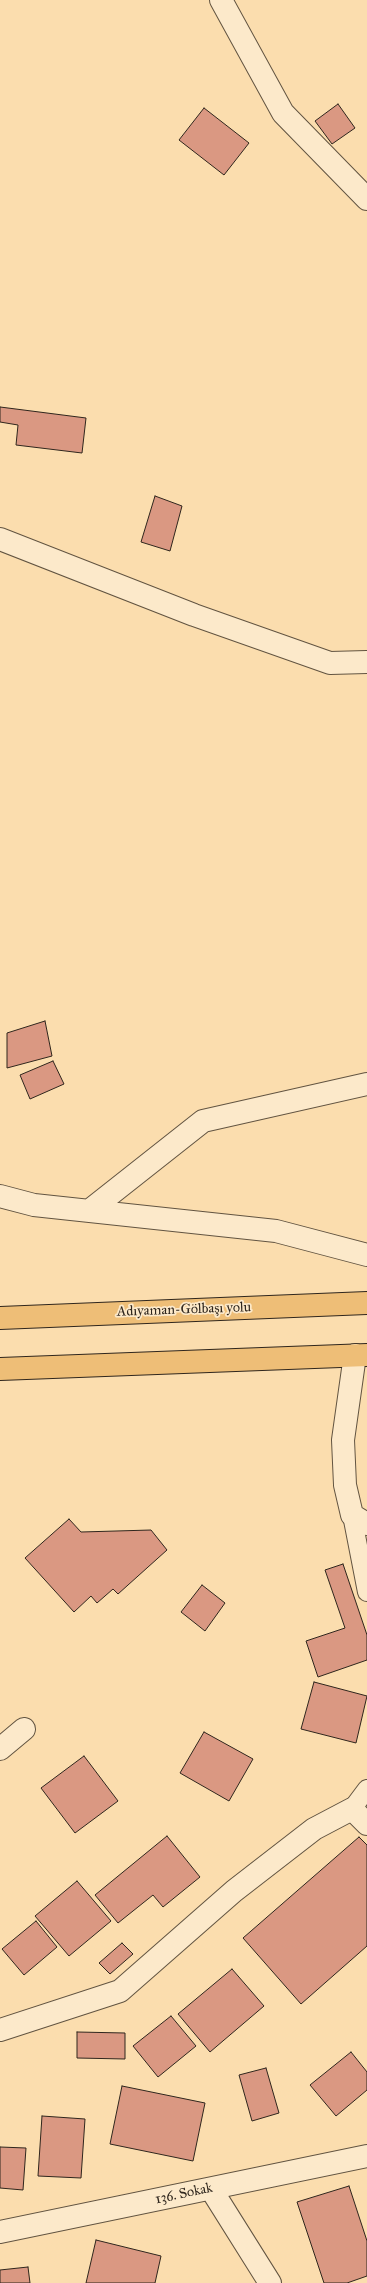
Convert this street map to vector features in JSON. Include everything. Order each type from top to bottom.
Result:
[{"type":"highway","name":"Adıyaman-Gölbaşı yolu","points":[[0,1318],[367,1303]]},
{"type":"highway","points":[[3,1372],[361,1355]]},
{"type":"street","points":[[221,0],[284,113],[367,199]]},
{"type":"street","points":[[0,539],[194,615],[330,663],[367,662]]},
{"type":"street","points":[[89,1211],[203,1121],[367,1084]]},
{"type":"street","points":[[0,1196],[34,1205],[276,1231],[367,1255]]},
{"type":"street","points":[[360,1519],[345,1485],[343,1440],[361,1355]]},
{"type":"street","points":[[0,1749],[24,1728]]},
{"type":"street","points":[[0,2030],[120,1991],[234,1891],[314,1829],[352,1808],[367,1824]]},
{"type":"street","name":"136. Sokak","points":[[0,2232],[367,2156]]},
{"type":"street","points":[[211,2189],[270,2283]]},
{"type":"lane","points":[[360,1519],[367,1592]]},
{"type":"lane","points":[[352,1808],[367,1789]]},
{"type":"building","points":[[338,104],[355,128],[332,144],[315,121]]},
{"type":"building","points":[[204,108],[249,143],[224,175],[179,140]]},
{"type":"building","points":[[0,407],[86,418],[82,453],[16,445],[18,425],[0,422]]},
{"type":"building","points":[[155,496],[182,506],[170,551],[141,542]]},
{"type":"building","points":[[45,1021],[52,1056],[7,1068],[7,1033]]},
{"type":"building","points":[[53,1061],[64,1084],[30,1099],[20,1075]]},
{"type":"building","points":[[69,1519],[81,1532],[151,1530],[167,1550],[118,1594],[113,1589],[97,1603],[91,1596],[74,1612],[25,1558]]},
{"type":"building","points":[[343,1564],[367,1635],[367,1660],[318,1677],[306,1641],[345,1628],[325,1570]]},
{"type":"building","points":[[202,1585],[225,1603],[205,1631],[181,1612]]},
{"type":"building","points":[[314,1682],[367,1696],[356,1743],[301,1729]]},
{"type":"building","points":[[204,1732],[253,1759],[229,1801],[180,1773]]},
{"type":"building","points":[[84,1756],[118,1801],[75,1833],[41,1788]]},
{"type":"building","points":[[167,1836],[200,1877],[163,1907],[153,1895],[118,1923],[95,1895]]},
{"type":"building","points":[[359,1837],[367,1845],[367,1946],[301,2004],[243,1938]]},
{"type":"building","points":[[77,1881],[111,1921],[69,1956],[35,1916]]},
{"type":"building","points":[[36,1921],[57,1947],[24,1975],[2,1949]]},
{"type":"building","points":[[122,1943],[133,1954],[110,1974],[99,1963]]},
{"type":"building","points":[[232,1969],[264,2006],[210,2052],[178,2014]]},
{"type":"building","points":[[171,2016],[196,2046],[158,2077],[133,2046]]},
{"type":"building","points":[[77,2032],[125,2033],[125,2059],[77,2058]]},
{"type":"building","points":[[351,2052],[367,2072],[367,2090],[336,2116],[310,2085]]},
{"type":"building","points":[[266,2068],[279,2113],[252,2121],[239,2075]]},
{"type":"building","points":[[122,2086],[205,2103],[193,2161],[110,2144]]},
{"type":"building","points":[[42,2116],[85,2119],[81,2178],[38,2176]]},
{"type":"building","points":[[0,2147],[26,2148],[23,2190],[0,2188]]},
{"type":"building","points":[[349,2186],[367,2241],[367,2276],[347,2283],[324,2283],[297,2202]]},
{"type":"building","points":[[96,2240],[161,2256],[155,2283],[86,2283]]},
{"type":"building","points":[[28,2267],[30,2283],[0,2283],[0,2270]]}]
